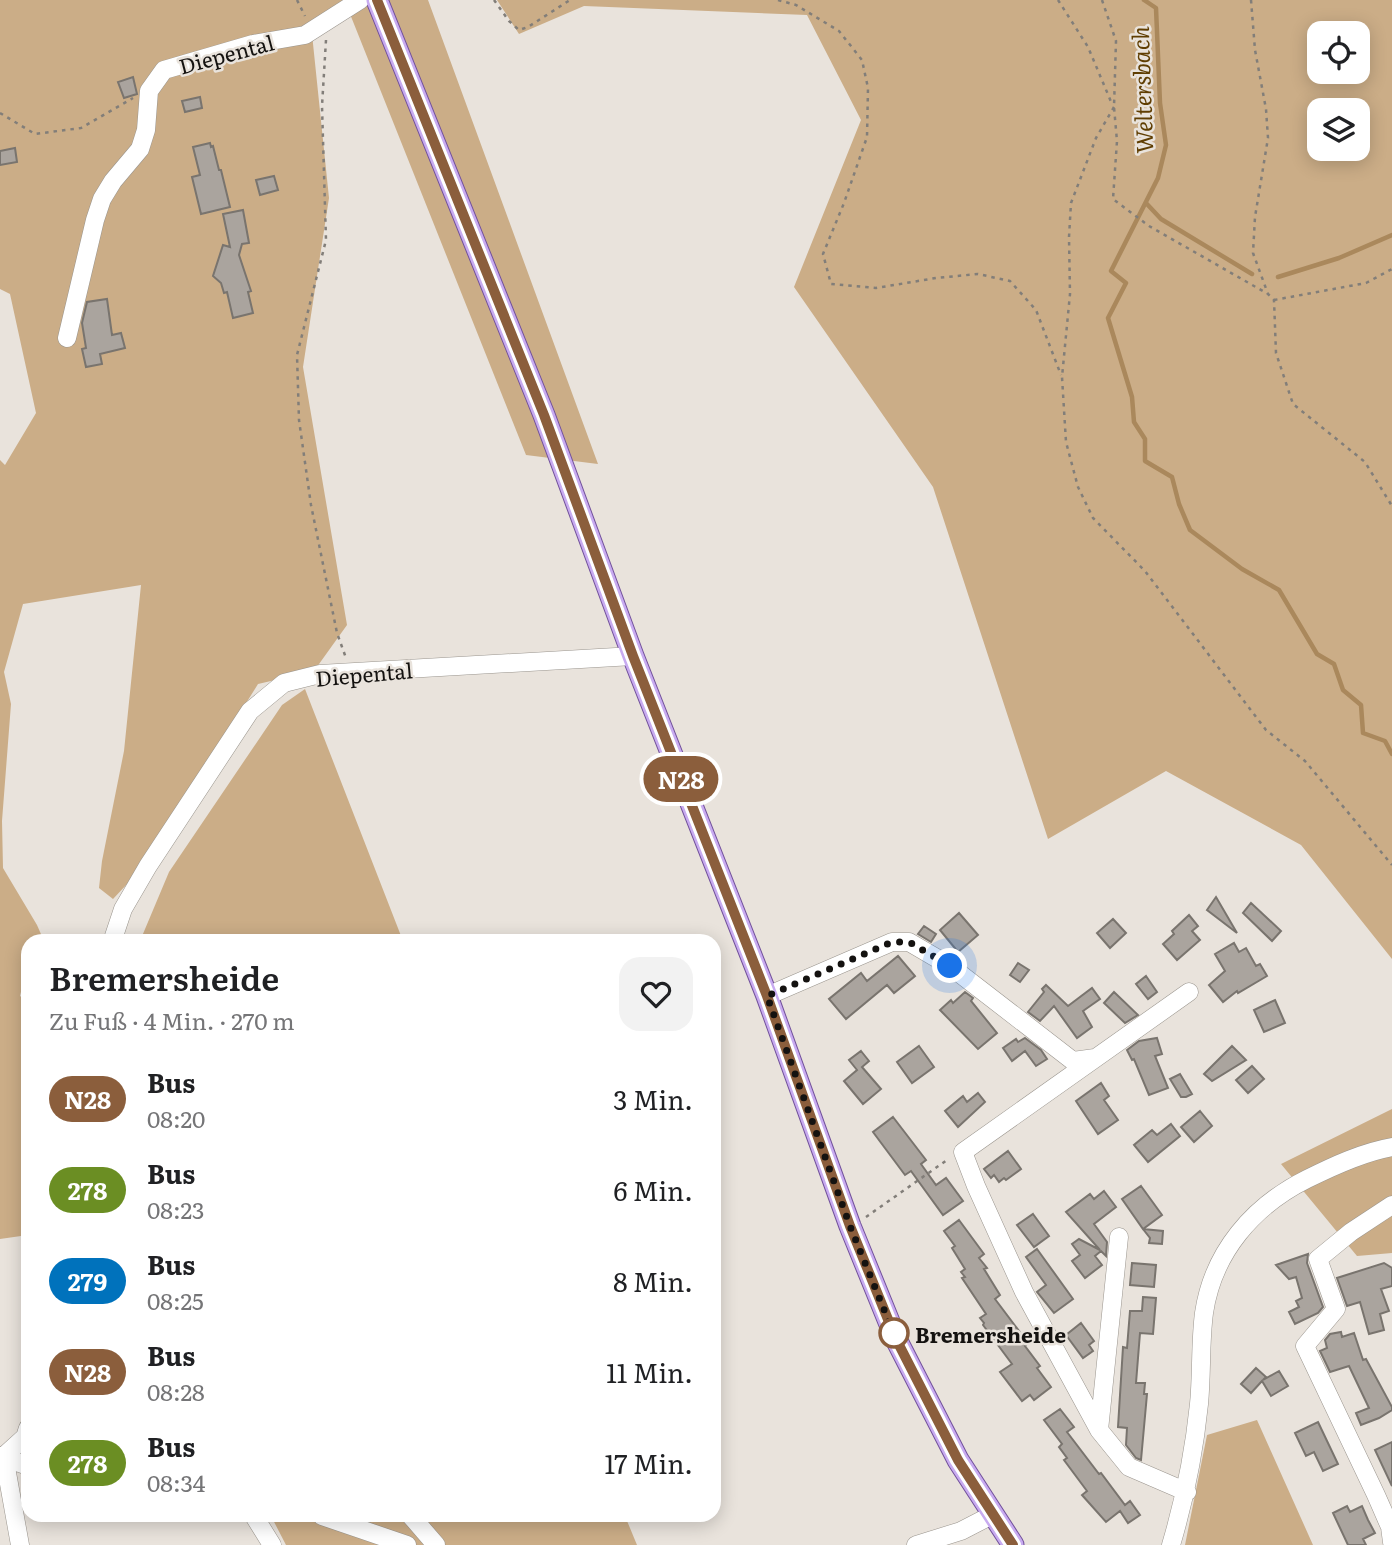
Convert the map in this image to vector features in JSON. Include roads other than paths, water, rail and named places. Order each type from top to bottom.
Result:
[{"type":"main road","points":[[377,0],[544,415],[633,656],[767,996],[850,1226],[896,1339],[958,1460],[1013,1545]]},
{"type":"street","name":"Diepental","points":[[67,338],[94,220],[107,190],[140,149],[146,130],[149,91],[164,70],[253,44],[304,34],[360,0]]},
{"type":"street","name":"Diepental","points":[[115,934],[123,909],[142,877],[250,711],[284,683],[320,674],[633,656]]},
{"type":"street","points":[[767,996],[892,942],[909,942],[950,966],[1073,1060],[1099,1058]]},
{"type":"street","points":[[1187,1492],[1129,1466],[1099,1430],[1024,1292],[963,1152],[1189,992]]},
{"type":"street","points":[[1171,1545],[1187,1492],[1199,1401],[1204,1312],[1216,1269],[1236,1234],[1260,1209],[1288,1189],[1332,1166],[1392,1147]]},
{"type":"street","points":[[1392,1205],[1351,1232],[1318,1259],[1336,1309],[1306,1346],[1376,1495],[1390,1527],[1392,1542]]},
{"type":"street","points":[[1099,1430],[1119,1237]]},
{"type":"street","points":[[2,1456],[21,1440]]},
{"type":"street","points":[[2,1456],[21,1463]]},
{"type":"street","points":[[2,1456],[20,1545]]},
{"type":"street","points":[[916,1545],[961,1531],[992,1516]]},
{"type":"street","points":[[258,1522],[272,1545]]},
{"type":"street","points":[[340,1522],[407,1545]]},
{"type":"street","points":[[416,1522],[436,1545]]},
{"type":"waterway","name":"Weltersbach","points":[[1144,0],[1156,8],[1160,103],[1166,145],[1158,178],[1111,271],[1126,283],[1108,318],[1132,397],[1134,422],[1145,439],[1145,461],[1172,477],[1190,530],[1242,569],[1279,590],[1317,654],[1334,664],[1343,690],[1361,705],[1363,733],[1385,741],[1392,754]]},
{"type":"waterway","points":[[1146,203],[1161,219],[1252,274]]},
{"type":"waterway","points":[[1278,277],[1339,258],[1392,235]]},
{"type":"place","name":"Bremersheide","points":[[894,1333]]}]
